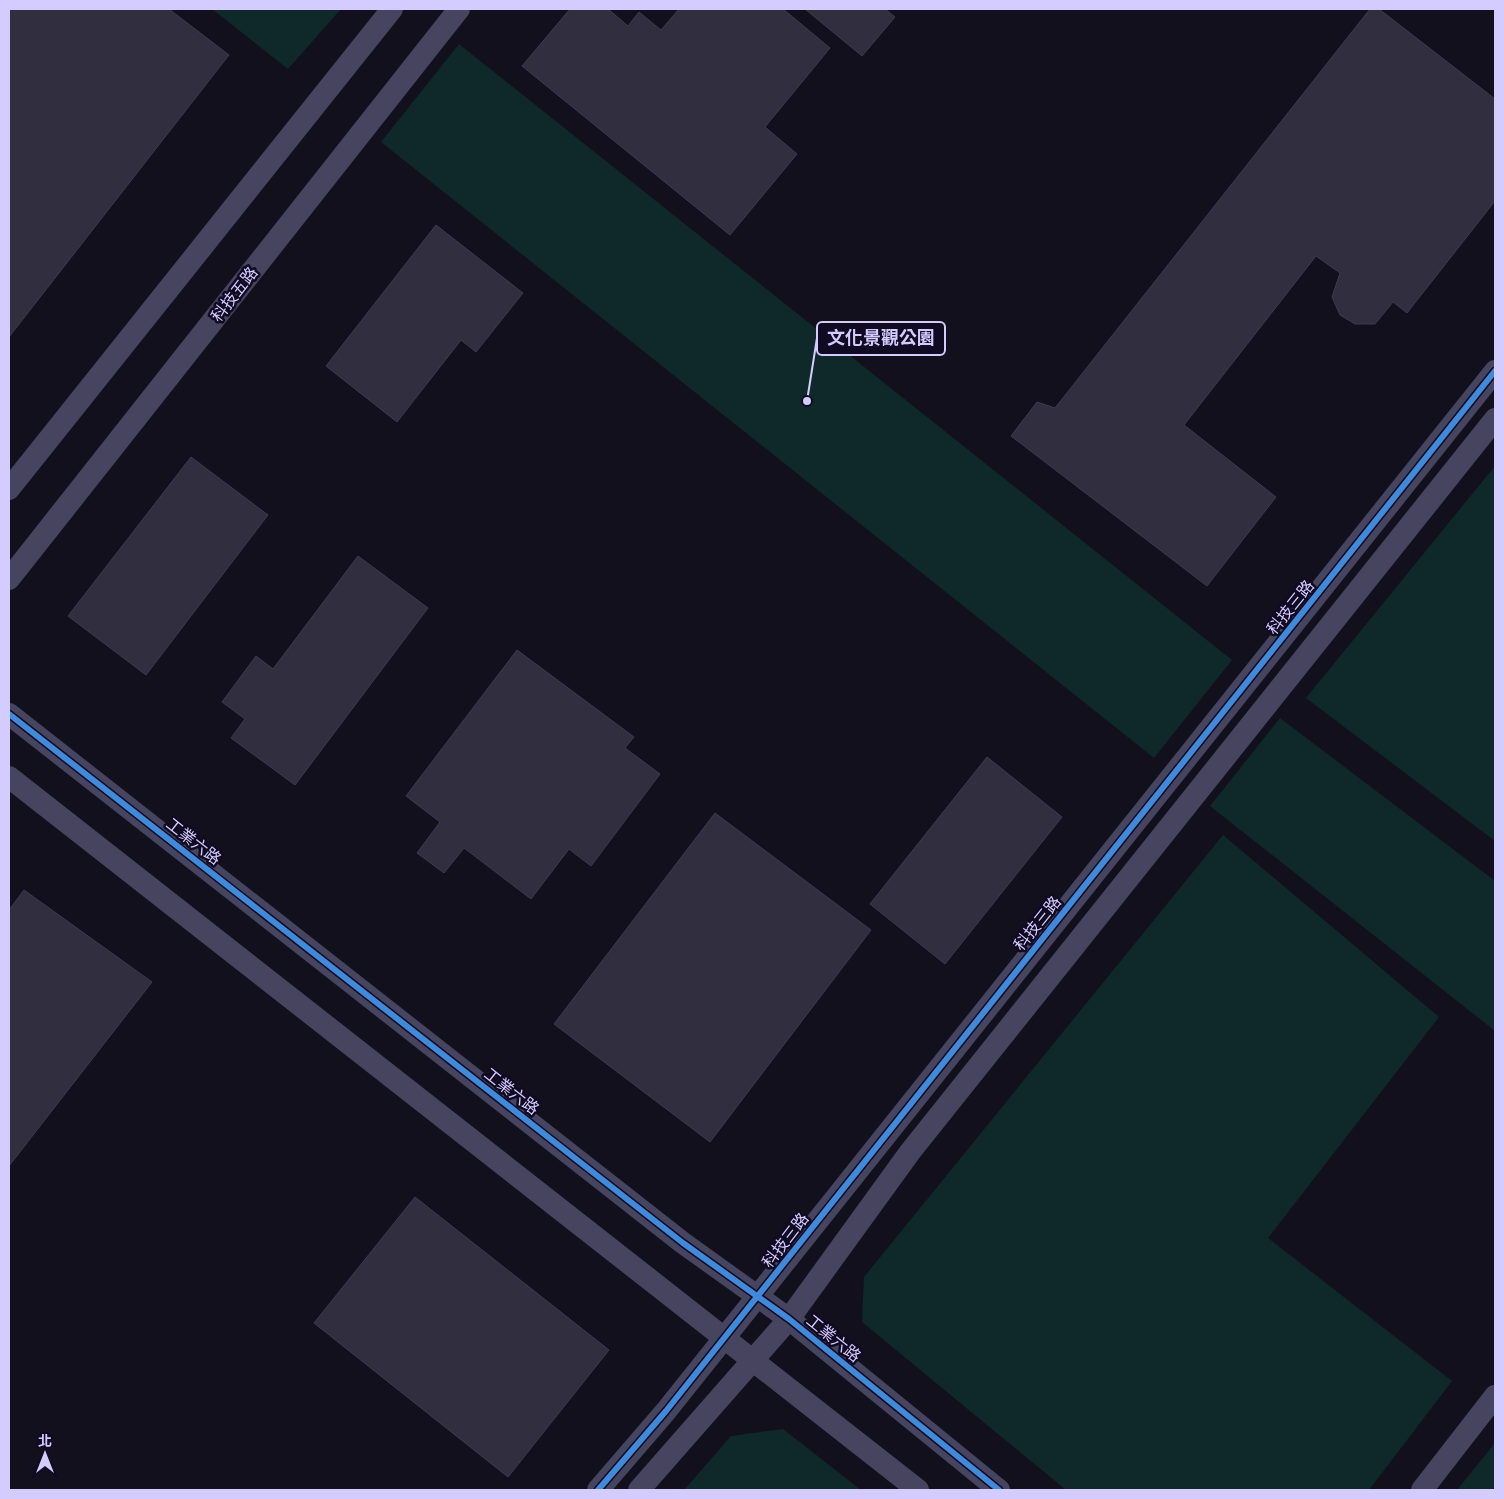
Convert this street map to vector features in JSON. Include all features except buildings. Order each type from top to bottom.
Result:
[{"type":"street","points":[[9,489],[392,9]]},
{"type":"street","name":"科技五路","points":[[9,579],[459,9]]},
{"type":"street","name":"科技三路","points":[[598,1490],[666,1411],[1495,371]]},
{"type":"street","points":[[639,1490],[789,1319],[910,1152],[1495,419]]},
{"type":"street","name":"工業六路","points":[[9,714],[684,1243],[789,1319],[999,1490]]},
{"type":"street","points":[[9,777],[918,1490]]},
{"type":"street","points":[[1422,1490],[1495,1396]]},
{"type":"green space","points":[[212,9],[341,9],[288,69]]},
{"type":"green space","points":[[459,44],[1232,660],[1154,758],[381,142]]},
{"type":"green space","points":[[1495,466],[1495,841],[1306,698]]},
{"type":"green space","points":[[1280,718],[1495,881],[1495,1031],[1210,806]]},
{"type":"green space","points":[[1223,835],[1439,1017],[1268,1238],[1452,1381],[1369,1490],[1066,1490],[862,1322],[864,1277]]},
{"type":"green space","points":[[783,1429],[861,1490],[684,1490],[731,1436]]},
{"type":"green space","points":[[1495,1443],[1495,1490],[1457,1490]]},
{"type":"cycle path","points":[[598,1490],[666,1411],[1495,371]]},
{"type":"cycle path","points":[[9,714],[683,1243],[789,1319],[999,1490]]},
{"type":"place","name":"文化景觀公園","points":[[807,401]]}]
